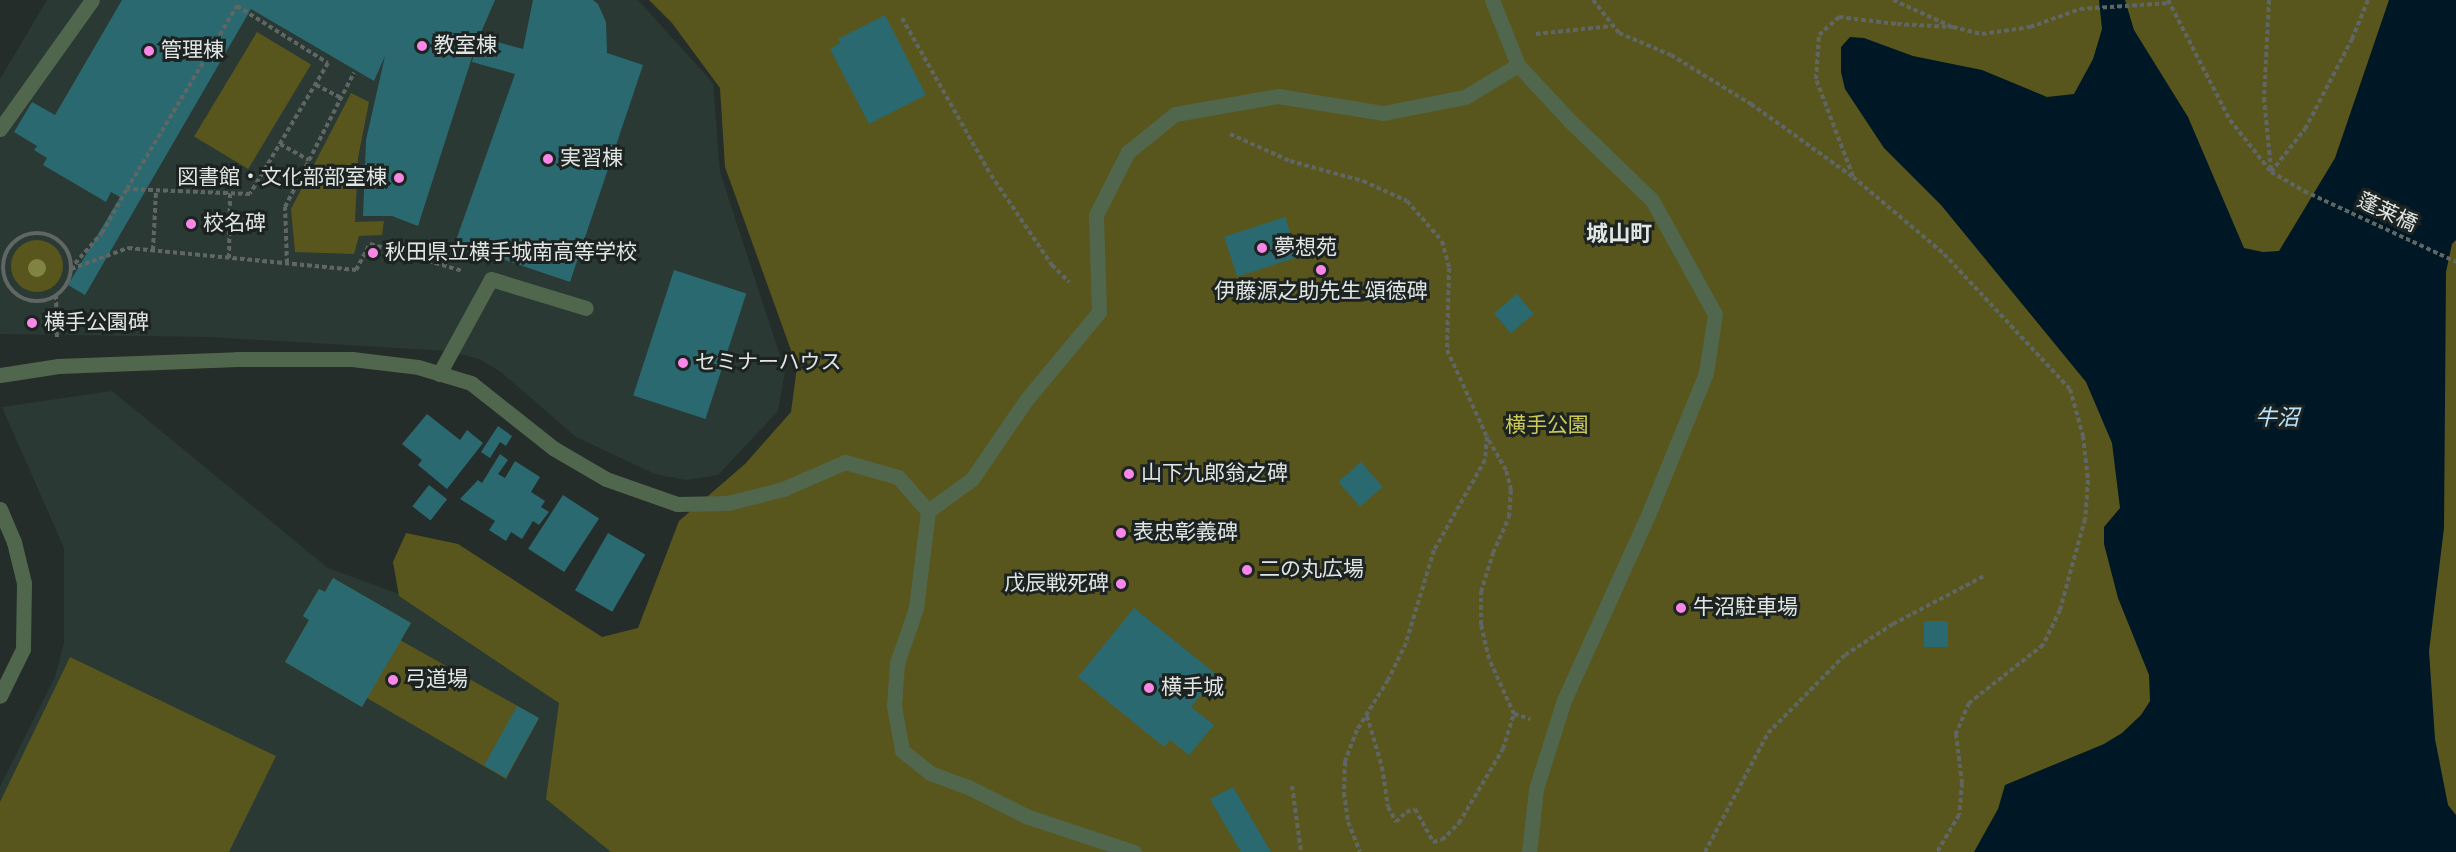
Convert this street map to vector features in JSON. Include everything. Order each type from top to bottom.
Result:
[{"type":"street","points":[[0,129],[92,0]]},
{"type":"street","points":[[1492,0],[1518,65],[1570,121],[1652,200],[1715,314],[1706,373],[1648,515],[1564,700],[1536,789],[1529,852]]},
{"type":"street","points":[[1134,852],[1026,816],[968,787],[930,773],[903,750],[894,706],[897,663],[916,608],[928,511],[972,479],[1026,400],[1099,312],[1096,215],[1128,152],[1174,114],[1278,96],[1383,113],[1465,98],[1518,65]]},
{"type":"street","points":[[439,374],[490,279],[586,308]]},
{"type":"street","points":[[0,375],[58,366],[237,359],[352,359],[418,367],[471,383],[553,448],[606,478],[677,504],[728,503],[783,489],[845,462],[898,477],[928,511]]},
{"type":"street","points":[[0,509],[14,542],[24,583],[23,649],[0,696]]},
{"type":"path","points":[[1593,0],[1619,33],[1671,55],[1751,104],[1853,177],[1944,254],[2070,389],[2083,436],[2088,480],[2085,519],[2060,610],[2043,645],[1969,703],[1956,734],[1962,783],[1959,815],[1937,852]]},
{"type":"path","points":[[1893,0],[1953,27]]},
{"type":"path","points":[[2269,0],[2264,98],[2271,172]]},
{"type":"path","points":[[2271,172],[2305,129],[2352,39],[2368,0]]},
{"type":"path","points":[[1853,177],[1816,79],[1819,35],[1839,17],[1897,24],[1953,27],[1982,34],[2020,28],[2080,9],[2169,2],[2230,120],[2271,172]]},
{"type":"path","points":[[70,269],[66,249],[60,242],[42,233],[23,236],[14,242],[2,262],[3,273],[14,292],[34,300],[56,295],[64,287],[70,269],[102,233],[128,189],[237,6],[328,63],[250,194],[128,189]]},
{"type":"path","points":[[903,18],[991,174],[1052,265],[1099,312]]},
{"type":"path","points":[[1508,40],[1572,28],[1613,26]]},
{"type":"path","points":[[287,263],[285,207],[354,73]]},
{"type":"path","points":[[316,85],[341,98]]},
{"type":"path","points":[[1184,112],[1290,161],[1363,181],[1407,201],[1442,241],[1449,268],[1447,350],[1487,437],[1506,470],[1511,490],[1509,517],[1493,553],[1481,592],[1481,625],[1489,659],[1514,714],[1503,749],[1459,823],[1442,840],[1432,842],[1415,809],[1406,812],[1396,822],[1388,807],[1382,767],[1366,715]]},
{"type":"path","points":[[280,144],[309,160]]},
{"type":"path","name":"蓬莱橋","points":[[2271,172],[2304,191],[2456,262]]},
{"type":"path","points":[[153,250],[156,190]]},
{"type":"path","points":[[229,258],[230,193]]},
{"type":"path","points":[[70,269],[128,248],[356,270],[370,244],[490,279]]},
{"type":"path","points":[[56,295],[58,366]]},
{"type":"path","points":[[1360,852],[1348,822],[1344,793],[1345,762],[1357,730],[1388,680],[1406,643],[1434,550],[1485,460],[1487,437]]},
{"type":"path","points":[[1705,852],[1768,733],[1836,664],[1893,624],[1986,575]]},
{"type":"path","points":[[1292,786],[1301,852]]},
{"type":"shaded area","name":"秋田県立横手城南高等学校","points":[[47,0],[638,0],[713,83],[720,172],[785,371],[778,411],[718,475],[686,480],[655,474],[576,437],[501,372],[479,359],[449,351],[211,337],[0,334],[0,79]]},
{"type":"shaded area","points":[[112,391],[328,568],[624,677],[740,852],[0,852],[0,787],[55,677],[64,643],[64,548],[2,407]]},
{"type":"green space","name":"横手公園","points":[[649,0],[2456,0],[2456,852],[611,852],[546,799],[559,703],[399,596],[393,562],[406,533],[458,544],[602,637],[638,628],[679,521],[745,464],[791,412],[797,367],[725,167],[720,88],[672,23]]},
{"type":"green space","points":[[257,32],[311,64],[248,169],[194,137]]},
{"type":"green space","points":[[351,93],[369,102],[358,158],[355,222],[384,221],[382,235],[359,236],[354,254],[295,252],[291,209]]},
{"type":"green space","points":[[37,240],[51,244],[59,252],[63,266],[59,280],[51,288],[37,292],[23,288],[15,280],[11,266],[15,252],[23,244]]},
{"type":"green space","name":"弓道場","points":[[333,578],[411,623],[400,640],[539,718],[506,779],[367,698],[362,707],[285,662],[309,620],[303,616],[319,589],[325,592]]},
{"type":"green space","points":[[70,657],[276,756],[229,852],[0,852],[0,802]]},
{"type":"water","name":"牛沼","points":[[2099,0],[2125,0],[2134,30],[2188,117],[2244,248],[2263,252],[2279,251],[2335,158],[2389,0],[2456,0],[2456,240],[2452,244],[2446,272],[2444,528],[2429,651],[2435,739],[2448,805],[2456,815],[2456,852],[1974,852],[1998,809],[2005,785],[2104,744],[2122,733],[2141,715],[2150,701],[2149,675],[2118,598],[2104,544],[2104,527],[2120,508],[2112,443],[2086,382],[1941,205],[1884,148],[1845,89],[1841,72],[1841,47],[1850,37],[1864,38],[1913,56],[1982,70],[2047,97],[2074,94],[2093,59],[2102,29]]},
{"type":"building","points":[[122,0],[495,0],[479,37],[523,49],[533,0],[593,0],[598,4],[606,22],[607,53],[643,65],[570,282],[455,243],[515,74],[472,62],[475,48],[418,226],[392,216],[363,216],[366,140],[385,56],[374,81],[251,9],[85,295],[68,285],[120,197],[111,192],[106,202],[43,165],[47,158],[34,150],[37,146],[14,132],[32,102],[55,115]]},
{"type":"building","points":[[885,15],[926,95],[869,124],[830,49],[840,43],[838,39]]},
{"type":"building","name":"夢想苑","points":[[1285,217],[1298,257],[1237,277],[1224,237]]},
{"type":"building","name":"セミナーハウス","points":[[674,270],[746,293],[705,419],[633,396]]},
{"type":"building","points":[[1517,294],[1534,314],[1511,333],[1494,313]]},
{"type":"building","points":[[427,414],[460,440],[467,430],[483,443],[447,489],[418,465],[422,460],[402,444]]},
{"type":"building","points":[[498,426],[512,436],[506,446],[500,442],[490,458],[481,452]]},
{"type":"building","points":[[500,454],[508,460],[498,474],[505,478],[515,461],[540,477],[531,492],[545,501],[541,507],[549,512],[539,525],[533,521],[522,539],[511,532],[506,541],[489,530],[495,521],[460,499],[478,480],[482,483]]},
{"type":"building","points":[[1361,462],[1383,487],[1360,507],[1338,482]]},
{"type":"building","points":[[429,485],[447,499],[431,520],[412,506]]},
{"type":"building","points":[[563,495],[599,518],[564,572],[528,549]]},
{"type":"building","points":[[608,533],[645,554],[612,612],[575,590]]},
{"type":"building","points":[[333,578],[411,623],[362,707],[285,662],[309,620],[303,616],[319,589],[325,592]]},
{"type":"building","name":"横手城","points":[[1134,608],[1217,675],[1191,707],[1214,725],[1189,755],[1170,740],[1164,747],[1078,677]]},
{"type":"building","points":[[1924,621],[1948,621],[1948,647],[1924,647]]},
{"type":"building","points":[[517,706],[539,718],[506,778],[484,765]]},
{"type":"building","points":[[1233,787],[1271,852],[1241,852],[1210,799]]},
{"type":"place","name":"教室棟","points":[[422,46]]},
{"type":"place","name":"管理棟","points":[[149,51]]},
{"type":"place","name":"実習棟","points":[[548,159]]},
{"type":"place","name":"図書館・文化部部室棟","points":[[399,178]]},
{"type":"place","name":"校名碑","points":[[191,224]]},
{"type":"place","name":"夢想苑","points":[[1262,248]]},
{"type":"place","name":"秋田県立横手城南高等学校","points":[[373,253]]},
{"type":"place","name":"伊藤源之助先生 頌徳碑","points":[[1321,270]]},
{"type":"place","name":"横手公園碑","points":[[32,323]]},
{"type":"place","name":"セミナーハウス","points":[[683,363]]},
{"type":"place","name":"山下九郎翁之碑","points":[[1129,474]]},
{"type":"place","name":"表忠彰義碑","points":[[1121,533]]},
{"type":"place","name":"二の丸広場","points":[[1247,570]]},
{"type":"place","name":"戊辰戦死碑","points":[[1121,584]]},
{"type":"place","name":"牛沼駐車場","points":[[1681,608]]},
{"type":"place","name":"弓道場","points":[[393,680]]},
{"type":"place","name":"横手城","points":[[1149,688]]},
{"type":"district","name":"城山町","points":[[1619,235]]}]
